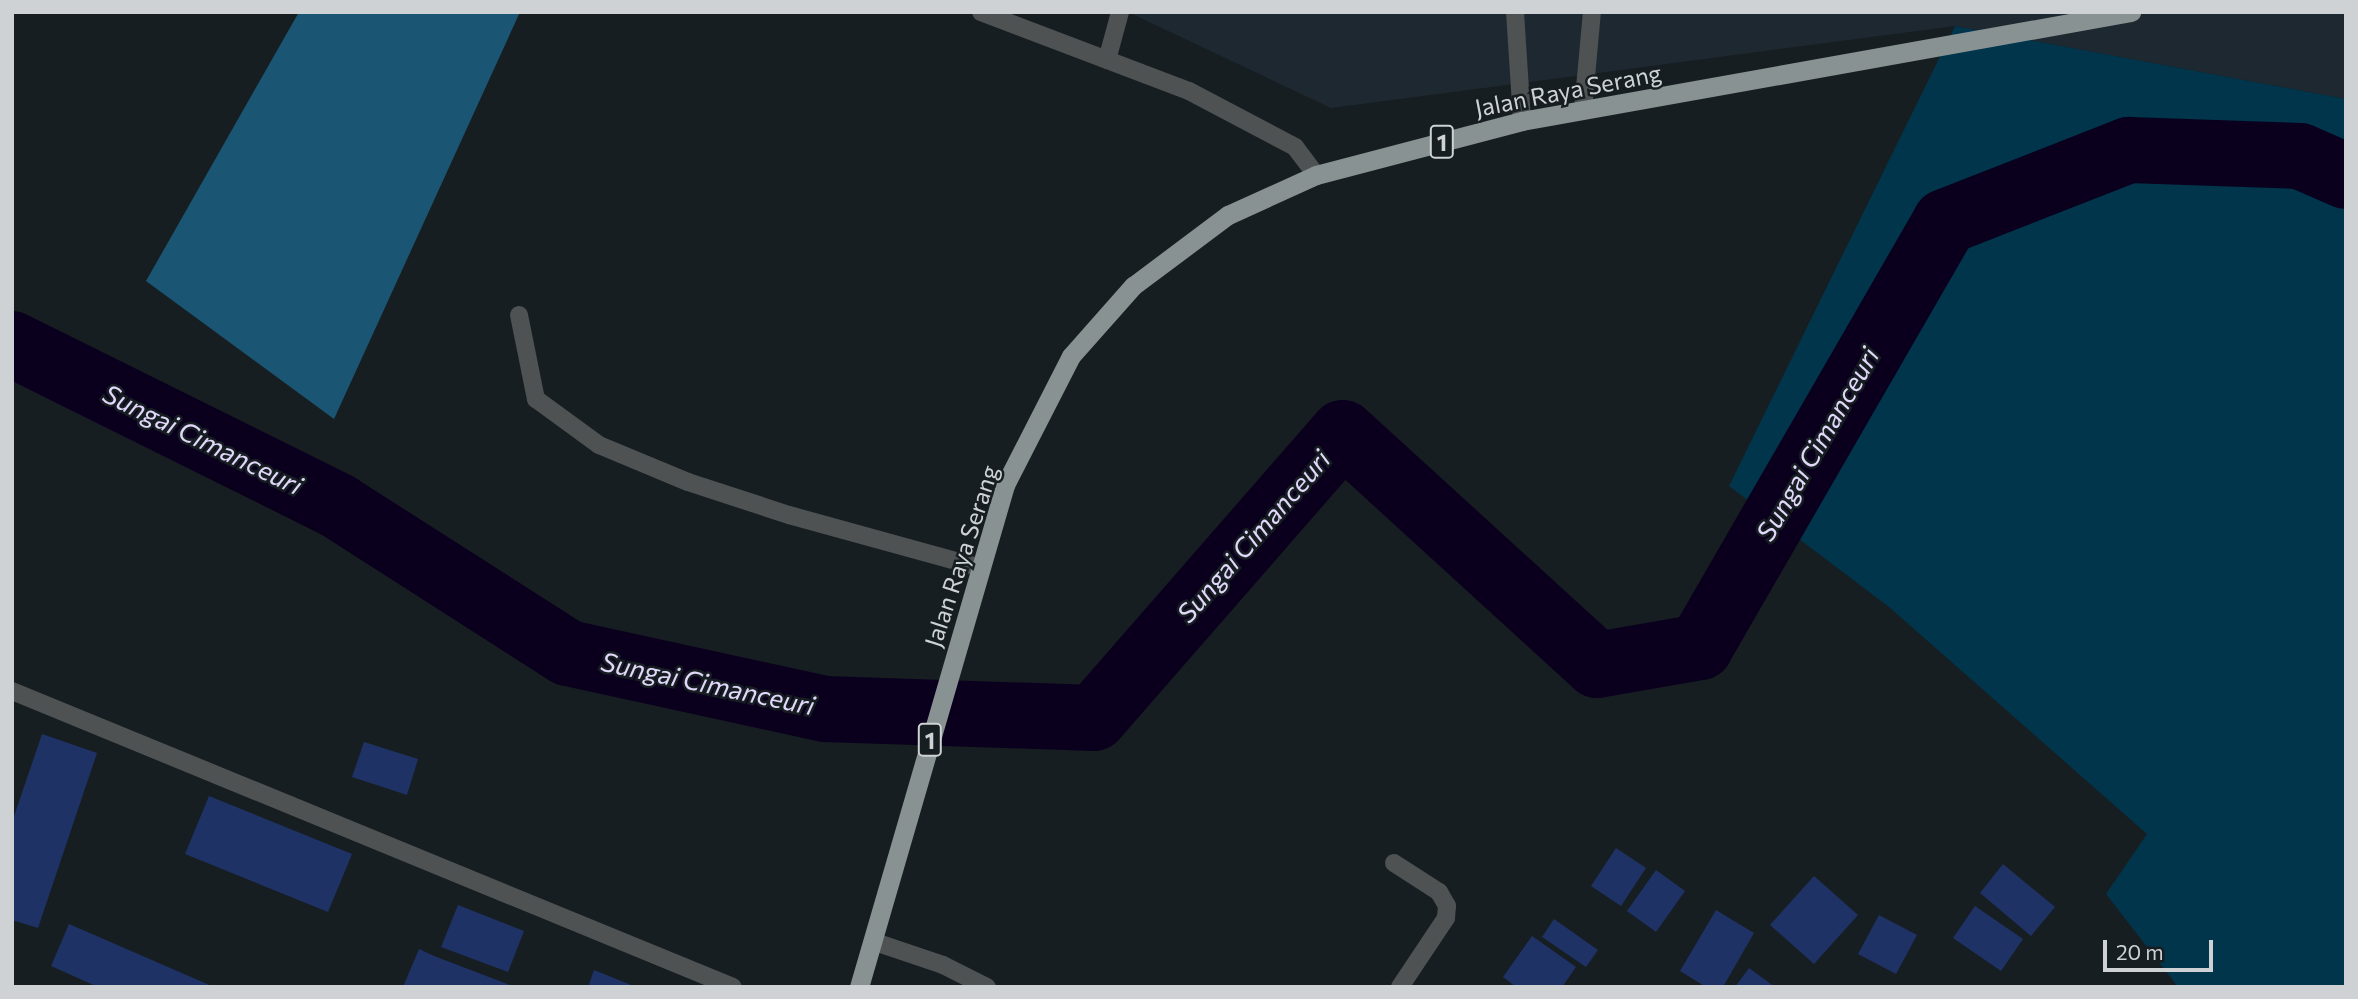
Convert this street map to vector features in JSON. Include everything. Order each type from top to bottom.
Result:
[{"type":"highway","name":"Jalan Raya Serang","points":[[859,987],[875,942],[889,883],[1005,485],[1071,356],[1133,286],[1217,223],[1316,175],[1522,121],[2131,12]]},
{"type":"street","points":[[981,12],[1189,91],[1295,147],[1316,175]]},
{"type":"street","points":[[1107,60],[1120,12]]},
{"type":"street","points":[[1515,12],[1522,121]]},
{"type":"street","points":[[1583,110],[1592,12]]},
{"type":"street","points":[[519,315],[537,399],[599,445],[688,482],[789,515],[981,568]]},
{"type":"street","points":[[12,691],[733,987]]},
{"type":"street","points":[[1394,863],[1439,892],[1447,906],[1446,918],[1399,987]]},
{"type":"street","points":[[875,942],[943,965],[987,987]]},
{"type":"shaded area","points":[[299,12],[520,12],[334,419],[146,281]]},
{"type":"shaded area","points":[[1128,12],[2346,12],[2346,99],[1955,26],[1331,108]]},
{"type":"shaded area","points":[[1955,26],[2346,99],[2346,987],[2178,987],[2106,894],[2147,834],[1889,607],[1729,486]]},
{"type":"building","points":[[42,734],[97,753],[38,928],[12,920],[12,822]]},
{"type":"building","points":[[364,742],[418,759],[407,795],[352,777]]},
{"type":"building","points":[[209,796],[352,854],[328,912],[185,854]]},
{"type":"building","points":[[1616,848],[1646,868],[1621,906],[1591,886]]},
{"type":"building","points":[[2003,864],[2055,907],[2031,936],[1980,893]]},
{"type":"building","points":[[1656,870],[1685,891],[1656,932],[1627,911]]},
{"type":"building","points":[[1814,876],[1858,915],[1814,964],[1770,925]]},
{"type":"building","points":[[458,905],[524,931],[508,972],[441,947]]},
{"type":"building","points":[[1975,906],[2023,939],[2001,971],[1953,938]]},
{"type":"building","points":[[1716,910],[1754,933],[1723,987],[1706,987],[1680,971]]},
{"type":"building","points":[[1879,915],[1917,935],[1896,974],[1858,954]]},
{"type":"building","points":[[1554,919],[1598,950],[1586,967],[1542,937]]},
{"type":"building","points":[[69,924],[214,987],[98,987],[51,966]]},
{"type":"building","points":[[1532,936],[1576,967],[1562,987],[1516,987],[1503,977]]},
{"type":"building","points":[[419,949],[434,956],[515,987],[403,987]]},
{"type":"building","points":[[1749,968],[1775,987],[1735,987]]},
{"type":"building","points":[[594,970],[636,987],[588,987]]},
{"type":"waterway","name":"Sungai Cimanceuri","points":[[12,344],[338,506],[568,653],[825,709],[1094,718],[1343,433],[1597,665],[1700,647],[1945,222],[2129,150],[2300,156],[2346,176]]}]
